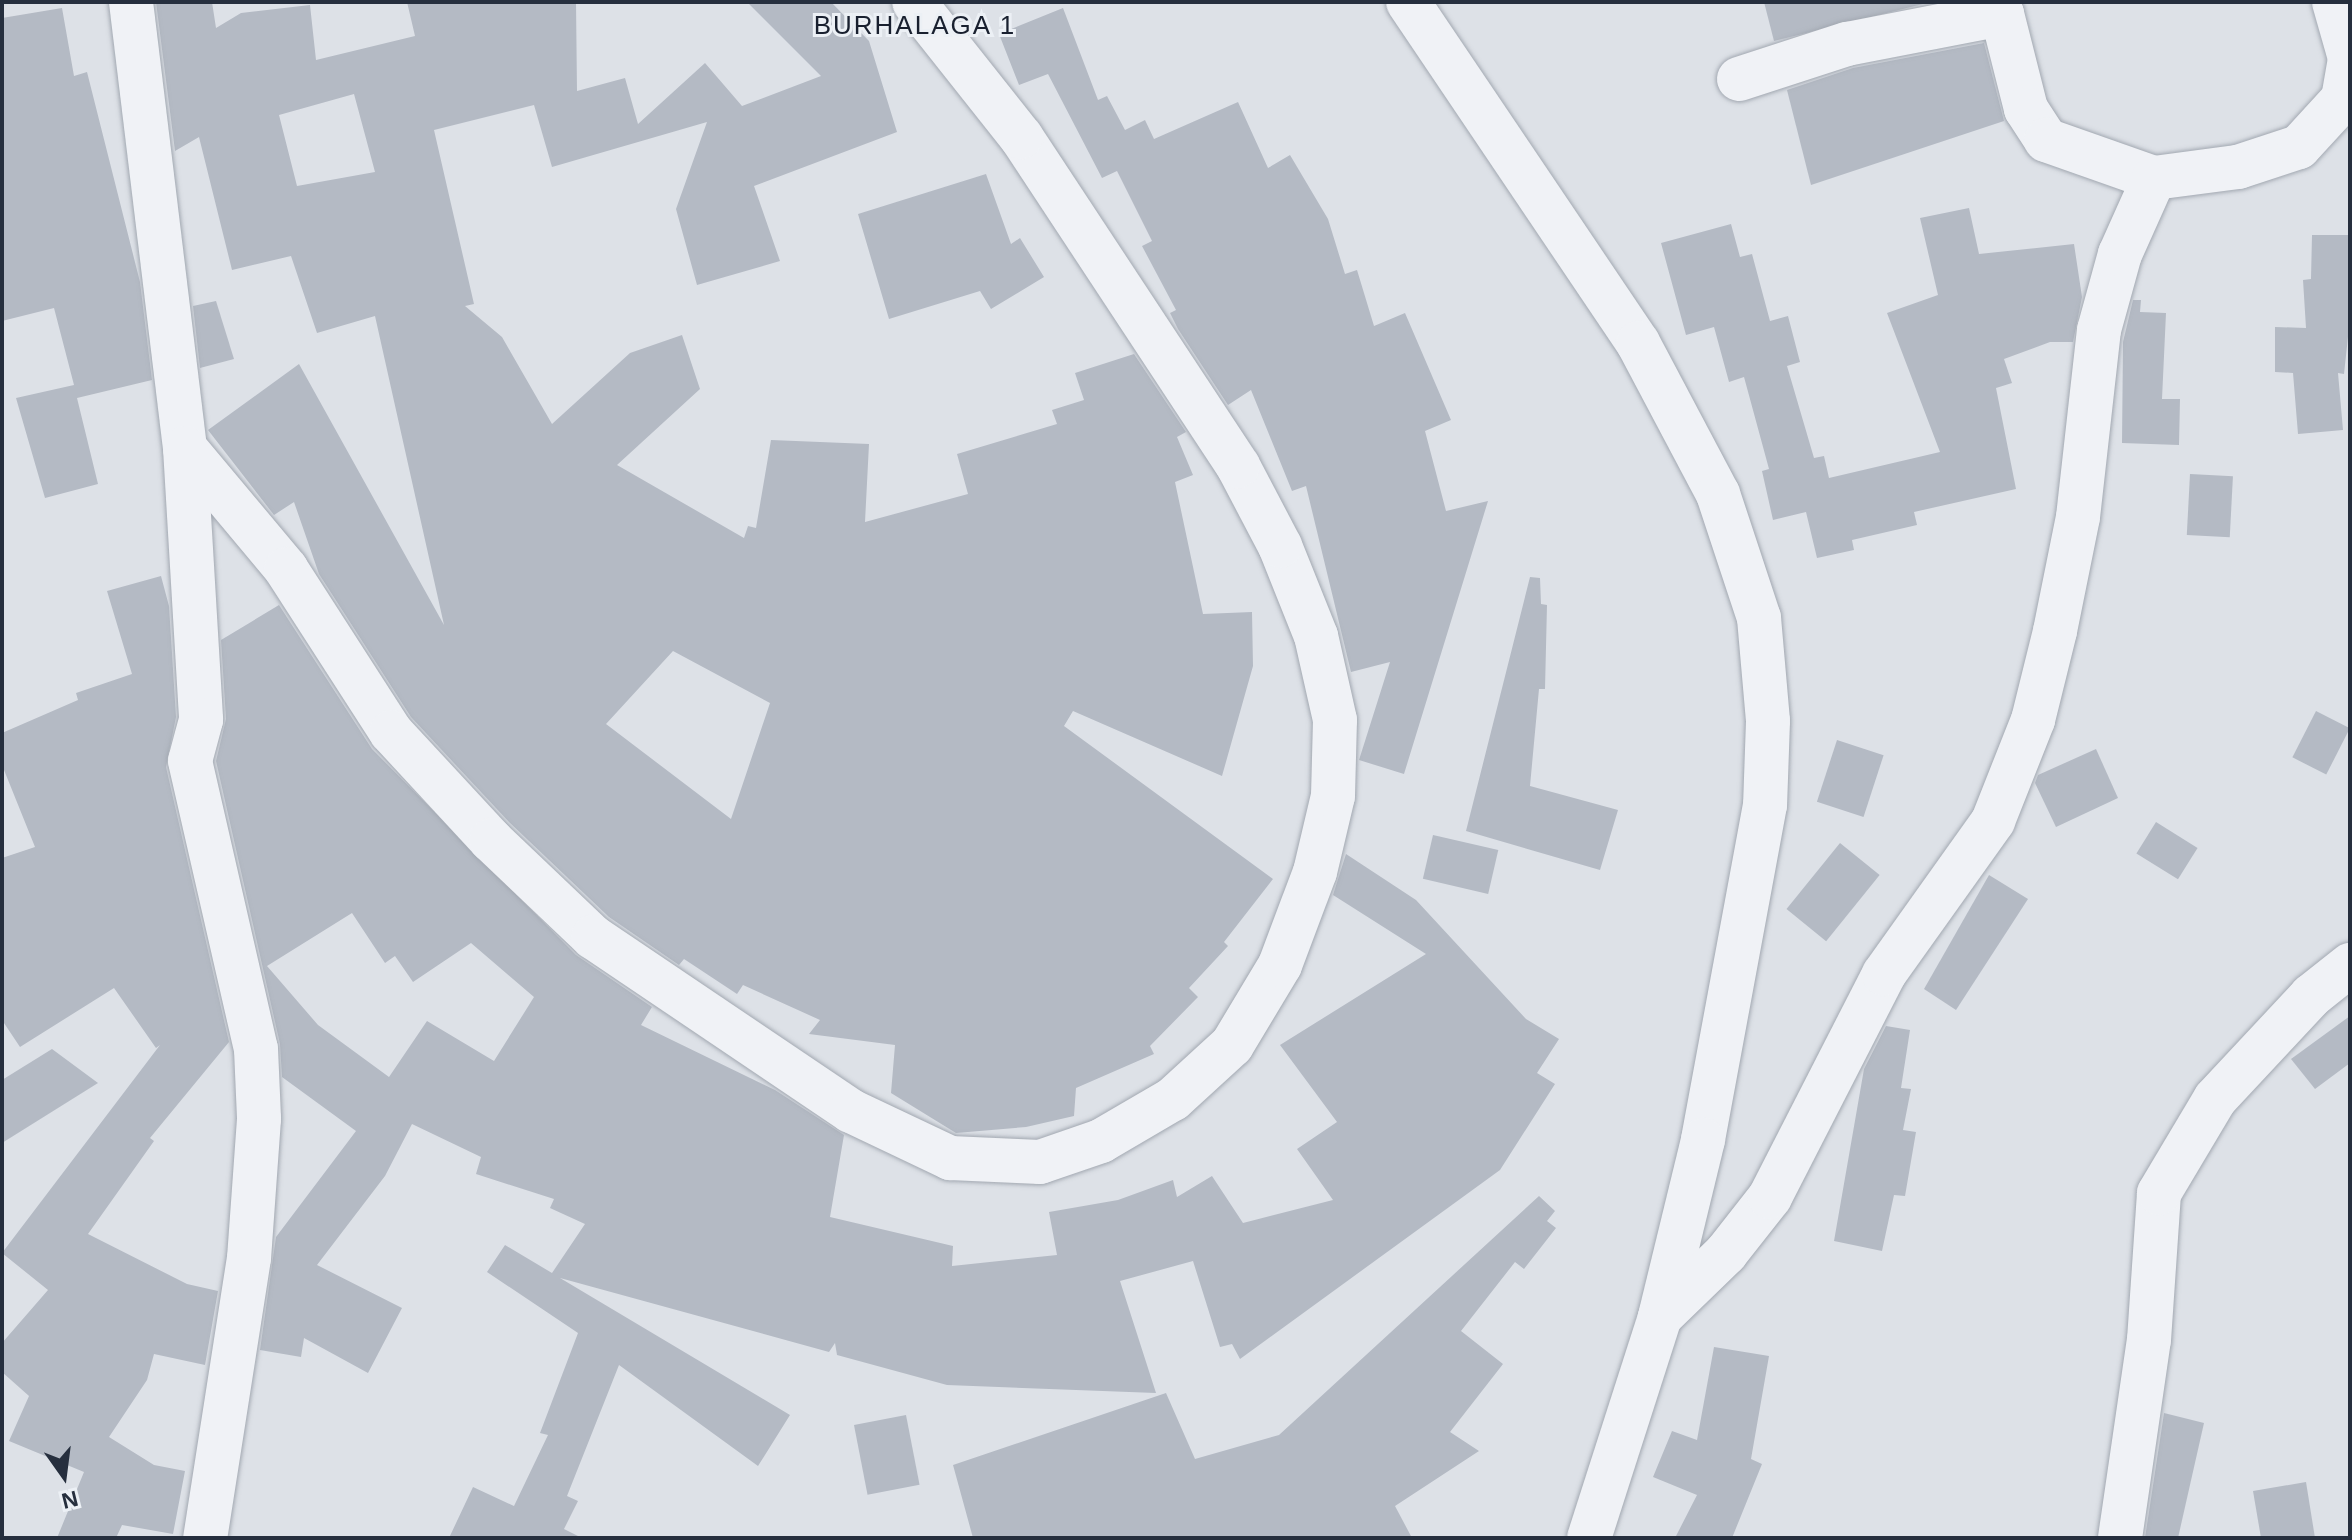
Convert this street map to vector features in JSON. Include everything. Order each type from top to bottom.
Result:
[{"type":"street","points":[[131,2],[185,448],[201,720],[190,761],[256,1049],[259,1119],[249,1258],[205,1538]]},
{"type":"street","points":[[185,448],[286,569],[391,732],[491,840],[593,937],[851,1111],[950,1158],[1040,1162],[1101,1141],[1173,1099],[1232,1045],[1280,965],[1315,872],[1333,796],[1335,720],[1316,636],[1280,546],[1238,466],[1021,137],[914,2]]},
{"type":"street","points":[[1408,2],[1638,343],[1718,494],[1759,618],[1768,721],[1765,805],[1703,1140],[1660,1317],[1589,1538]]},
{"type":"street","points":[[1739,79],[1847,44],[2002,14],[2026,109],[2046,140],[2154,178],[2238,167],[2299,147],[2348,80],[2334,2]]},
{"type":"street","points":[[1660,1317],[1726,1253],[1770,1197],[1884,974],[1993,821],[2033,720],[2055,631],[2078,517],[2099,330],[2120,254],[2154,178]]},
{"type":"street","points":[[2120,1538],[2149,1340],[2159,1193],[2215,1099],[2311,996],[2350,965]]},
{"type":"building","points":[[156,2],[212,2],[216,28],[241,13],[310,5],[316,60],[415,36],[407,2],[576,2],[577,91],[625,78],[638,124],[705,63],[742,106],[821,76],[747,2],[831,2],[869,41],[897,132],[754,186],[780,261],[697,285],[676,209],[707,122],[552,167],[534,105],[434,130],[474,304],[465,306],[502,337],[552,424],[630,353],[682,335],[700,389],[617,465],[744,538],[748,526],[756,528],[771,440],[869,444],[865,522],[968,494],[957,454],[1057,424],[1052,410],[1084,400],[1075,373],[1134,354],[1186,432],[1177,437],[1193,475],[1175,482],[1203,614],[1252,612],[1253,666],[1222,776],[1073,711],[1064,726],[1273,879],[1224,942],[1228,946],[1189,988],[1198,997],[1150,1046],[1154,1054],[1076,1088],[1074,1116],[1026,1127],[956,1133],[891,1093],[895,1045],[809,1034],[820,1020],[743,985],[737,994],[684,959],[679,965],[609,917],[509,822],[411,717],[319,574],[294,502],[274,515],[208,430],[299,364],[444,625],[375,316],[317,333],[291,256],[232,270],[199,137],[175,151]],"holes":[[[354,94],[375,172],[297,186],[279,115]],[[673,651],[770,703],[731,819],[606,724]]]},
{"type":"building","points":[[1764,2],[1931,2],[1774,41]]},
{"type":"building","points":[[62,8],[74,76],[87,72],[140,282],[152,380],[77,398],[98,484],[45,498],[16,398],[74,385],[54,308],[2,321],[2,18]]},
{"type":"building","points":[[1063,8],[1098,100],[1107,96],[1125,130],[1145,120],[1154,139],[1238,102],[1268,168],[1290,155],[1328,219],[1345,274],[1357,270],[1374,326],[1405,313],[1451,420],[1425,431],[1446,511],[1488,501],[1404,774],[1359,760],[1390,662],[1351,672],[1306,486],[1292,491],[1251,390],[1228,405],[1178,329],[1170,313],[1176,310],[1142,246],[1152,241],[1117,171],[1102,178],[1048,74],[1019,85],[999,34]]},
{"type":"building","points":[[1984,43],[2004,121],[1811,185],[1787,90],[1853,68]]},
{"type":"building","points":[[986,174],[1011,244],[1020,238],[1044,277],[991,309],[980,291],[889,319],[858,214]]},
{"type":"building","points":[[1969,208],[1979,254],[2074,244],[2082,297],[2073,342],[2050,342],[2004,359],[2012,383],[1996,388],[2016,489],[1914,512],[1917,525],[1852,540],[1854,550],[1817,558],[1806,512],[1773,520],[1762,471],[1769,469],[1744,377],[1729,382],[1714,327],[1686,335],[1661,243],[1731,224],[1740,257],[1752,254],[1770,321],[1788,316],[1800,362],[1787,366],[1814,458],[1824,456],[1829,478],[1940,452],[1887,313],[1938,295],[1920,218]]},
{"type":"building","points":[[2312,235],[2350,235],[2350,318],[2344,374],[2338,373],[2343,430],[2298,434],[2293,373],[2275,372],[2275,327],[2306,328],[2303,280],[2311,279]]},
{"type":"building","points":[[2133,300],[2141,300],[2140,312],[2166,313],[2162,399],[2180,399],[2179,445],[2122,443],[2123,342]]},
{"type":"building","points":[[216,301],[234,359],[200,368],[193,306]]},
{"type":"building","points":[[2190,474],[2233,476],[2230,537],[2187,535]]},
{"type":"building","points":[[161,576],[169,606],[176,717],[166,767],[229,1042],[150,1138],[154,1141],[88,1234],[187,1284],[218,1291],[205,1365],[154,1354],[147,1380],[109,1437],[154,1465],[185,1471],[173,1534],[122,1525],[116,1538],[57,1538],[84,1472],[9,1441],[29,1396],[2,1372],[2,1343],[48,1290],[2,1253],[160,1045],[156,1048],[114,988],[20,1047],[2,1020],[2,858],[35,847],[2,765],[2,733],[78,700],[76,693],[132,674],[107,591]]},
{"type":"building","points":[[1530,577],[1540,578],[1541,604],[1547,605],[1545,689],[1539,689],[1530,786],[1618,810],[1600,870],[1466,831]]},
{"type":"building","points":[[279,605],[372,749],[576,955],[652,1007],[641,1025],[775,1090],[844,1135],[830,1217],[953,1246],[952,1266],[1057,1255],[1049,1212],[1118,1200],[1173,1180],[1177,1197],[1212,1176],[1243,1223],[1333,1200],[1297,1149],[1337,1122],[1280,1045],[1426,954],[1333,895],[1346,854],[1416,900],[1526,1019],[1559,1039],[1537,1073],[1555,1084],[1500,1170],[1240,1359],[1232,1344],[1220,1347],[1193,1261],[1120,1281],[1156,1393],[947,1385],[837,1355],[835,1343],[829,1352],[560,1278],[790,1415],[758,1466],[619,1365],[567,1496],[578,1501],[564,1529],[582,1538],[449,1538],[473,1487],[514,1506],[548,1435],[540,1433],[578,1333],[487,1272],[505,1245],[552,1273],[585,1224],[550,1208],[554,1199],[476,1174],[481,1157],[412,1124],[385,1176],[317,1265],[402,1308],[368,1373],[304,1338],[301,1357],[260,1350],[276,1237],[356,1131],[282,1077],[280,1044],[216,761],[226,719],[221,640]],"holes":[[[352,913],[385,963],[395,956],[413,982],[471,943],[534,997],[494,1061],[427,1021],[389,1077],[318,1025],[267,966]]]},
{"type":"building","points":[[2316,711],[2350,728],[2326,775],[2292,757]]},
{"type":"building","points":[[1837,740],[1884,755],[1864,817],[1817,802]]},
{"type":"building","points":[[2096,749],[2118,798],[2056,827],[2035,783],[2038,775]]},
{"type":"building","points":[[2156,822],[2198,848],[2178,879],[2136,853]]},
{"type":"building","points":[[1433,835],[1498,850],[1488,894],[1423,879]]},
{"type":"building","points":[[1840,843],[1880,875],[1826,941],[1787,909]]},
{"type":"building","points":[[1989,875],[2028,899],[1956,1010],[1924,989]]},
{"type":"building","points":[[2350,1016],[2350,1063],[2315,1089],[2291,1059]]},
{"type":"building","points":[[1886,1026],[1910,1030],[1901,1088],[1911,1089],[1903,1130],[1916,1132],[1905,1196],[1894,1195],[1882,1251],[1834,1241],[1864,1069]]},
{"type":"building","points":[[52,1049],[98,1083],[2,1143],[2,1080]]},
{"type":"building","points":[[1539,1196],[1555,1211],[1547,1221],[1556,1228],[1524,1269],[1515,1262],[1461,1331],[1503,1364],[1450,1432],[1479,1451],[1395,1506],[1412,1538],[973,1538],[953,1465],[1166,1393],[1195,1459],[1279,1435]]},
{"type":"building","points":[[1714,1347],[1769,1356],[1751,1459],[1762,1464],[1732,1538],[1675,1538],[1697,1495],[1653,1477],[1672,1431],[1697,1440]]},
{"type":"building","points":[[2164,1413],[2204,1423],[2178,1538],[2145,1538]]},
{"type":"building","points":[[906,1415],[920,1485],[868,1495],[854,1425]]},
{"type":"building","points":[[2306,1482],[2315,1538],[2261,1538],[2253,1491]]},
{"type":"district","name":"BURHALAGA 1","points":[[915,26]]}]
